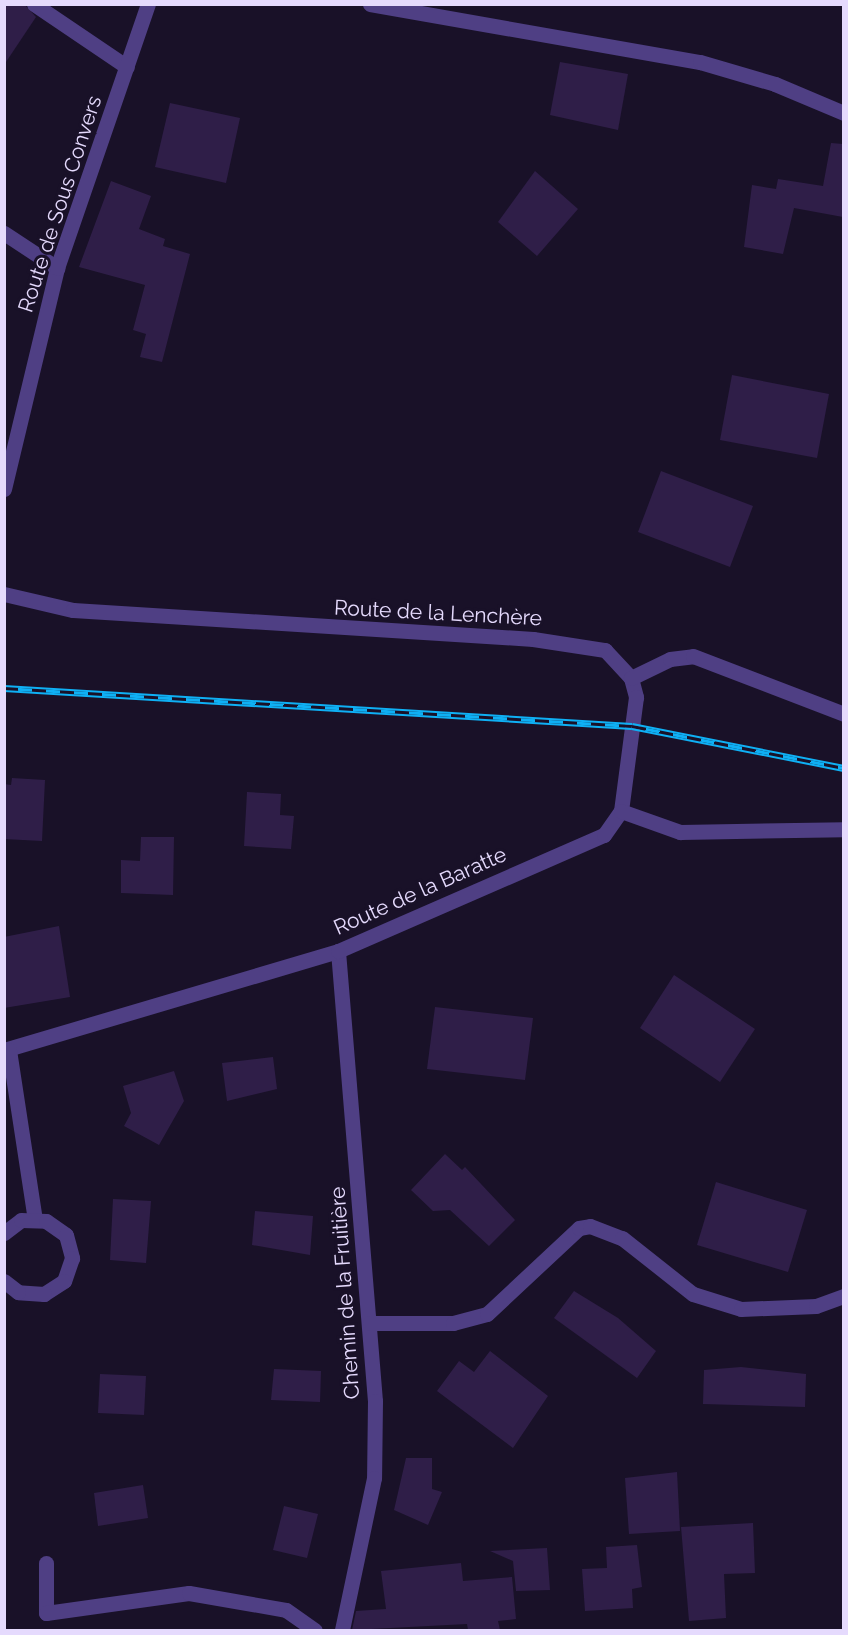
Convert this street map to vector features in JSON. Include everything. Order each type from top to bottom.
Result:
[{"type":"street","points":[[33,4],[127,67]]},
{"type":"street","name":"Route de Sous Convers","points":[[4,489],[57,268],[148,4]]},
{"type":"street","points":[[370,4],[700,62],[775,84],[843,113]]},
{"type":"street","points":[[4,233],[57,268]]},
{"type":"street","name":"Route de la Lenchère","points":[[4,594],[74,610],[589,644],[606,650],[631,678]]},
{"type":"street","points":[[843,714],[693,656],[670,659],[631,678],[636,697],[621,811],[680,832],[843,829]]},
{"type":"street","name":"Route de la Baratte","points":[[7,1050],[338,951],[604,836],[621,811]]},
{"type":"street","name":"Chemin de la Fruitière","points":[[338,951],[370,1323],[374,1478],[342,1630]]},
{"type":"street","points":[[7,1050],[34,1218]]},
{"type":"street","points":[[4,1233],[34,1218]]},
{"type":"street","points":[[4,1281],[18,1292],[44,1294],[70,1270],[66,1235],[34,1218]]},
{"type":"street","points":[[370,1323],[453,1323],[487,1314],[579,1228],[590,1226],[622,1238],[693,1294],[741,1309],[816,1306],[843,1296]]},
{"type":"street","points":[[46,1563],[46,1613],[189,1593],[286,1610],[315,1630]]},
{"type":"building","points":[[4,4],[24,4],[36,17],[4,65]]},
{"type":"building","points":[[560,62],[628,74],[618,130],[550,115]]},
{"type":"building","points":[[170,103],[240,118],[226,183],[155,167]]},
{"type":"building","points":[[831,143],[843,144],[843,217],[794,208],[783,254],[744,247],[752,185],[776,189],[778,179],[823,186]]},
{"type":"building","points":[[535,171],[578,209],[537,256],[498,222]]},
{"type":"building","points":[[111,181],[151,196],[139,229],[165,239],[163,246],[190,254],[162,362],[140,357],[146,334],[133,330],[145,285],[79,267]]},
{"type":"building","points":[[732,375],[829,394],[817,458],[720,440]]},
{"type":"building","points":[[661,471],[753,506],[730,567],[638,532]]},
{"type":"building","points":[[12,778],[45,780],[42,841],[4,839],[4,784],[11,785]]},
{"type":"building","points":[[247,792],[281,794],[280,815],[294,816],[291,849],[244,846]]},
{"type":"building","points":[[141,837],[174,837],[173,895],[121,893],[121,860],[140,861]]},
{"type":"building","points":[[59,926],[70,997],[4,1008],[4,937]]},
{"type":"building","points":[[674,975],[755,1029],[720,1082],[640,1028]]},
{"type":"building","points":[[435,1007],[533,1018],[525,1080],[427,1069]]},
{"type":"building","points":[[273,1057],[277,1089],[227,1101],[222,1063]]},
{"type":"building","points":[[174,1071],[184,1101],[159,1145],[124,1126],[131,1113],[123,1086]]},
{"type":"building","points":[[445,1154],[462,1170],[465,1167],[515,1220],[489,1246],[450,1210],[433,1211],[411,1190]]},
{"type":"building","points":[[716,1182],[807,1210],[788,1272],[697,1245]]},
{"type":"building","points":[[113,1199],[151,1201],[146,1263],[110,1260]]},
{"type":"building","points":[[255,1211],[313,1216],[310,1255],[252,1245]]},
{"type":"building","points":[[574,1291],[618,1318],[656,1351],[637,1378],[554,1318]]},
{"type":"building","points":[[490,1351],[548,1396],[513,1448],[437,1391],[459,1361],[474,1372]]},
{"type":"building","points":[[741,1367],[806,1374],[805,1407],[703,1404],[704,1370]]},
{"type":"building","points":[[274,1369],[321,1371],[320,1402],[271,1400]]},
{"type":"building","points":[[100,1374],[146,1376],[144,1415],[98,1413]]},
{"type":"building","points":[[406,1458],[432,1458],[432,1489],[442,1492],[428,1525],[394,1510]]},
{"type":"building","points":[[677,1472],[680,1531],[629,1534],[625,1478]]},
{"type":"building","points":[[143,1485],[148,1518],[98,1526],[94,1493]]},
{"type":"building","points":[[284,1506],[318,1514],[307,1558],[273,1550]]},
{"type":"building","points":[[753,1523],[755,1573],[724,1574],[726,1618],[689,1621],[681,1527]]},
{"type":"building","points":[[637,1545],[642,1587],[632,1589],[633,1608],[585,1611],[582,1569],[607,1568],[606,1547]]},
{"type":"building","points":[[547,1548],[550,1590],[516,1591],[513,1561],[490,1551]]},
{"type":"building","points":[[461,1563],[463,1581],[512,1577],[516,1619],[498,1621],[500,1630],[468,1630],[467,1624],[352,1630],[356,1611],[386,1609],[381,1571]]},
{"type":"railway","points":[[4,688],[632,726],[844,768]]}]
